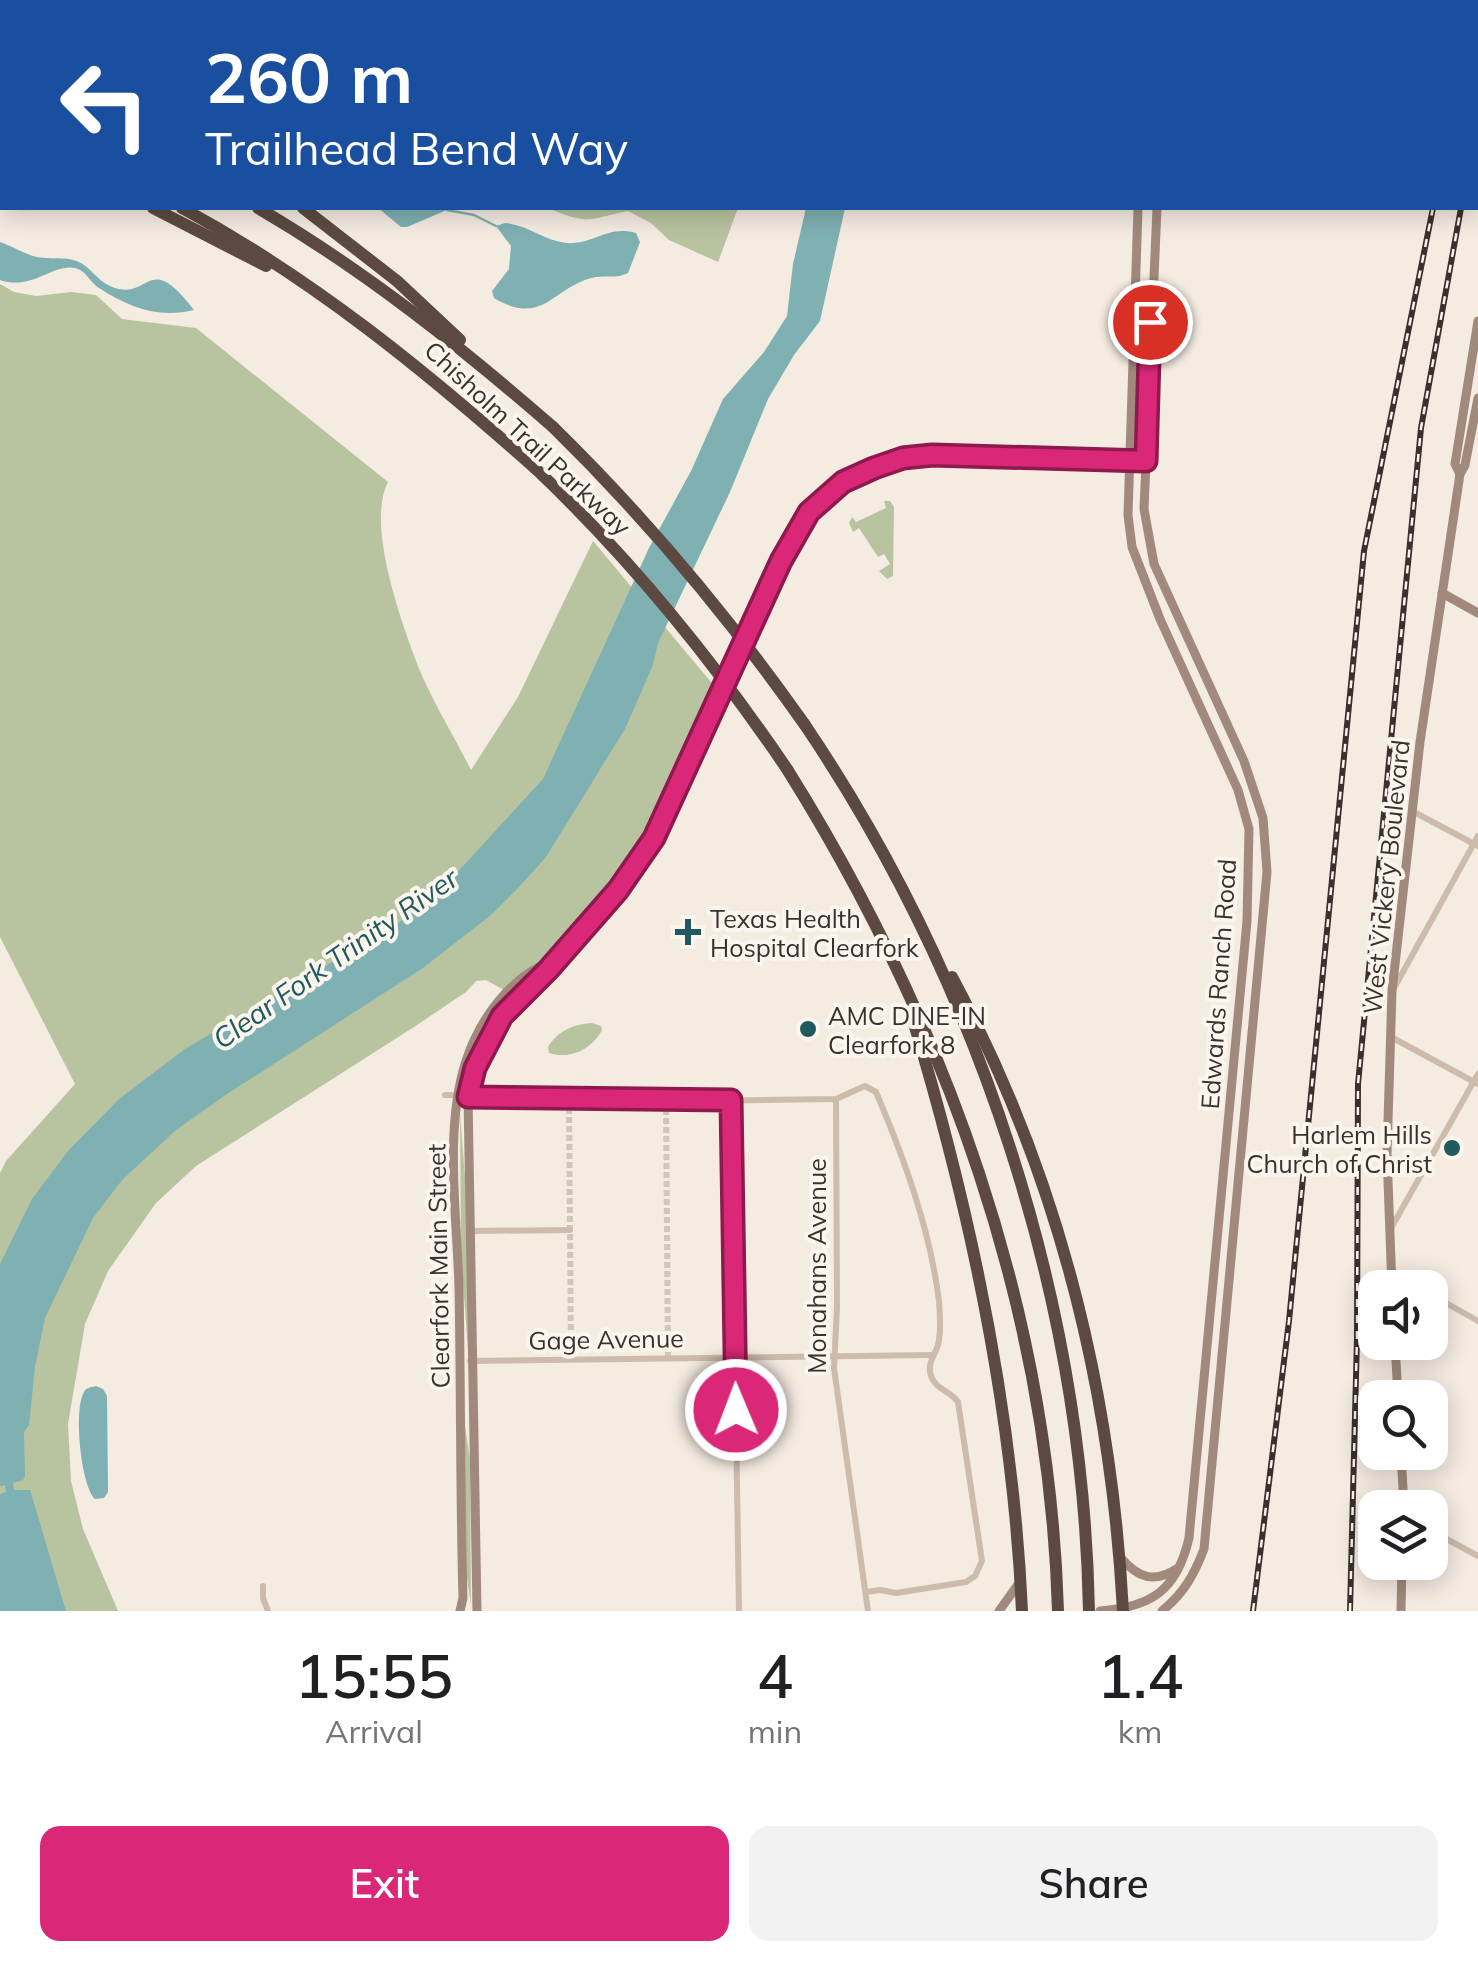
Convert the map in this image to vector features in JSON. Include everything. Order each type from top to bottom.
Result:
[{"type":"highway","points":[[157,210],[324,296]]},
{"type":"highway","name":"Chisholm Trail Parkway","points":[[185,210],[324,296],[420,367],[536,469],[665,604],[732,689],[786,769],[843,862],[896,965],[968,1138],[1020,1311],[1044,1448],[1058,1606]]},
{"type":"highway","name":"Chisholm Trail Parkway","points":[[261,210],[358,271],[489,371],[553,428],[688,569],[806,724],[860,808],[897,877],[974,1050],[1011,1153],[1056,1324],[1073,1418],[1089,1605]]},
{"type":"highway","points":[[306,210],[398,281],[489,371]]},
{"type":"highway","points":[[897,877],[976,1023],[1050,1200],[1098,1389],[1114,1486],[1123,1610]]},
{"type":"highway","points":[[896,965],[948,1141],[998,1375],[1012,1477],[1022,1611]]},
{"type":"street","name":"Edwards Ranch Road","points":[[1138,210],[1128,515],[1132,547],[1238,790],[1250,829],[1190,1538],[1180,1566]]},
{"type":"street","name":"Edwards Ranch Road","points":[[1157,210],[1144,509],[1154,564],[1264,818],[1267,887],[1204,1549],[1193,1578],[1162,1611]]},
{"type":"street","points":[[1136,276],[1144,313],[1150,322]]},
{"type":"street","name":"West Vickery Boulevard","points":[[1460,474],[1455,464],[1478,321]]},
{"type":"street","name":"West Vickery Boulevard","points":[[1391,1270],[1392,991],[1420,742],[1460,474],[1478,398]]},
{"type":"street","name":"Clearfork Main Street","points":[[476,1611],[455,1178],[466,1060],[490,1012],[514,984],[555,958],[585,929],[638,865],[787,548],[809,512],[843,482],[903,458],[932,455],[1146,461]]},
{"type":"street","points":[[1442,593],[1478,613]]},
{"type":"street","points":[[1154,603],[1169,596]]},
{"type":"street","points":[[1392,991],[1477,842],[1414,812]]},
{"type":"street","points":[[1248,886],[1267,887]]},
{"type":"street","points":[[1389,1233],[1476,1080],[1390,1036]]},
{"type":"street","points":[[445,1096],[731,1100],[836,1098],[860,1087],[870,1088],[896,1140],[926,1236],[938,1300],[940,1338],[930,1366],[933,1381],[958,1402],[982,1561],[980,1569],[966,1582],[896,1593],[866,1592]]},
{"type":"street","name":"Clearfork Main Street","points":[[460,1611],[471,1231],[463,1096]]},
{"type":"street","name":"Monahans Avenue","points":[[836,1098],[838,1307],[834,1356],[868,1611]]},
{"type":"street","points":[[731,1100],[739,1611]]},
{"type":"street","points":[[471,1231],[570,1230]]},
{"type":"street","points":[[1448,1304],[1478,1320]]},
{"type":"street","name":"Gage Avenue","points":[[465,1361],[934,1356]]},
{"type":"street","points":[[1448,1539],[1478,1555]]},
{"type":"street","points":[[1120,1557],[1134,1573],[1146,1578],[1157,1578],[1180,1566]]},
{"type":"street","points":[[1100,1611],[1123,1610],[1162,1592],[1180,1566]]},
{"type":"street","points":[[1401,1611],[1402,1580]]},
{"type":"street","points":[[999,1611],[1021,1581]]},
{"type":"street","points":[[263,1586],[268,1611]]},
{"type":"green space","points":[[553,210],[737,210],[718,262],[669,240],[651,223],[628,211],[588,219]]},
{"type":"green space","points":[[0,284],[14,292],[36,296],[71,292],[96,295],[122,319],[196,328],[388,482],[381,520],[393,591],[432,698],[471,770],[518,697],[593,541],[716,688],[657,817],[629,866],[551,953],[504,990],[486,980],[476,981],[414,1027],[196,1166],[156,1203],[108,1271],[85,1324],[68,1424],[71,1481],[83,1529],[118,1611],[0,1611],[0,1173],[6,1161],[75,1084],[0,937]]},
{"type":"green space","points":[[884,501],[890,501],[894,507],[893,576],[887,579],[879,571],[890,564],[884,554],[878,557],[859,528],[853,532],[849,523],[852,517],[856,522],[886,508]]},
{"type":"green space","points":[[592,1023],[602,1030],[586,1047],[572,1054],[549,1053],[548,1047],[561,1033]]},
{"type":"green space","points":[[460,1112],[467,1204],[468,1350],[461,1255]]},
{"type":"green space","points":[[465,1426],[470,1459],[471,1605],[464,1559]]},
{"type":"water","points":[[380,210],[447,210],[407,227],[401,227]]},
{"type":"water","points":[[806,210],[845,210],[820,321],[768,399],[730,492],[658,643],[653,665],[625,729],[546,857],[491,915],[423,968],[176,1130],[122,1180],[93,1218],[45,1318],[29,1425],[24,1432],[25,1476],[13,1483],[14,1490],[30,1490],[66,1611],[0,1611],[0,1494],[6,1492],[5,1485],[0,1486],[0,1264],[32,1199],[68,1151],[119,1099],[185,1049],[403,920],[440,891],[543,779],[649,548],[691,471],[723,399],[764,352],[787,316],[793,264]]},
{"type":"water","points":[[505,223],[566,243],[617,231],[636,233],[640,242],[628,273],[581,281],[548,302],[525,308],[494,298],[492,291],[509,269],[511,246],[496,226]]},
{"type":"water","points":[[0,242],[37,257],[79,262],[115,288],[127,290],[158,280],[167,283],[194,310],[168,313],[133,306],[99,288],[75,268],[59,269],[22,282],[0,280]]},
{"type":"water","points":[[96,1386],[107,1396],[108,1492],[104,1498],[95,1499],[83,1465],[79,1416],[84,1392]]},
{"type":"waterway","points":[[447,210],[474,215],[496,226]]},
{"type":"tunnel","points":[[569,1099],[571,1360]]},
{"type":"tunnel","points":[[666,1100],[668,1358]]},
{"type":"railway","points":[[1253,1611],[1289,1321],[1364,551],[1433,210]]},
{"type":"railway","points":[[1350,1611],[1358,1084],[1421,428],[1461,210]]},
{"type":"place","name":"Texas Health Hospital Clearfork","points":[[688,932]]},
{"type":"place","name":"AMC DINE-IN Clearfork 8","points":[[808,1029]]},
{"type":"place","name":"Harlem Hills Church of Christ","points":[[1452,1148]]},
{"type":"route","points":[[736,1410],[731,1100],[468,1097],[475,1068],[488,1036],[502,1016],[585,929],[638,865],[781,561],[809,512],[843,482],[903,458],[1047,456],[1146,461],[1150,322]]},
{"type":"water label","name":"Clear Fork Trinity River","points":[[335,958]]}]
